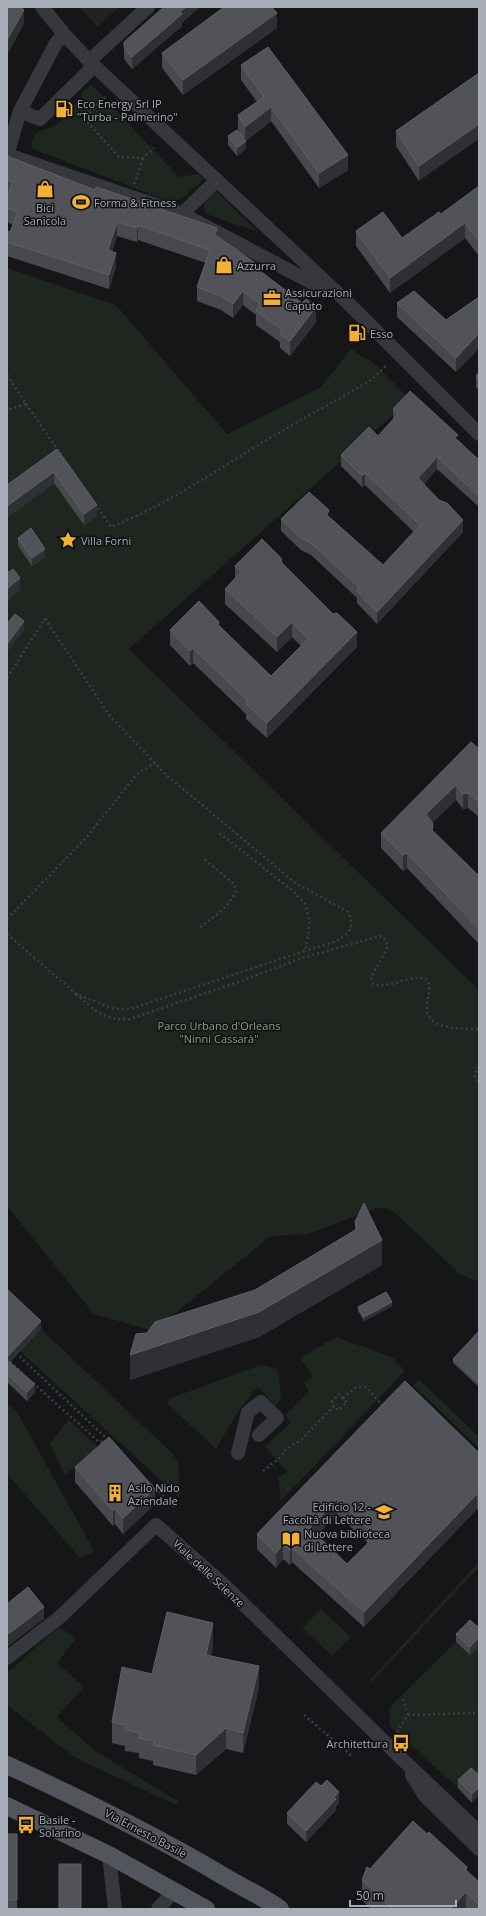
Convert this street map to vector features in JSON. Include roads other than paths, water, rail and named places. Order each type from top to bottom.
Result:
[{"type":"main road","name":"Via Ernesto Basile","points":[[7,1764],[89,1803],[190,1856],[262,1896],[280,1909]]},
{"type":"main road","points":[[7,1806],[109,1855],[206,1909]]},
{"type":"street","points":[[42,7],[64,34],[92,63],[344,299],[479,434]]},
{"type":"street","points":[[20,111],[40,119],[92,63],[148,7]]},
{"type":"street","points":[[64,34],[56,43],[20,111],[7,155],[182,214],[344,299]]},
{"type":"street","points":[[182,214],[217,180]]},
{"type":"street","points":[[238,1453],[248,1412],[261,1402],[277,1418],[259,1436]]},
{"type":"street","name":"Viale delle Scienze","points":[[7,1658],[60,1617],[156,1525],[224,1585],[479,1832]]},
{"type":"street","name":"Viale delle Scienze","points":[[404,1761],[425,1796],[479,1849]]},
{"type":"street","points":[[109,1855],[115,1909]]},
{"type":"street","points":[[158,1909],[174,1891]]},
{"type":"place","name":"Eco Energy Srl IP \"Turba - Palmerino\"","points":[[64,109]]},
{"type":"place","name":"Bici Sanicola","points":[[45,189]]},
{"type":"place","name":"Forma & Fitness","points":[[81,202]]},
{"type":"place","name":"Azzurra","points":[[224,265]]},
{"type":"place","name":"Assicurazioni Caputo","points":[[272,298]]},
{"type":"place","name":"Esso","points":[[357,333]]},
{"type":"place","name":"Villa Forni","points":[[68,540]]},
{"type":"place","name":"Asilo Nido Aziendale","points":[[115,1493]]},
{"type":"place","name":"Edificio 12 - Facoltà di Lettere","points":[[384,1512]]},
{"type":"place","name":"Nuova biblioteca di Lettere","points":[[291,1539]]},
{"type":"place","name":"Architettura","points":[[401,1743]]},
{"type":"place","name":"Basile - Solarino","points":[[26,1825]]},
{"type":"park label","name":"Parco Urbano d'Orleans \"Ninni Cassarà\"","points":[[219,1031]]}]
